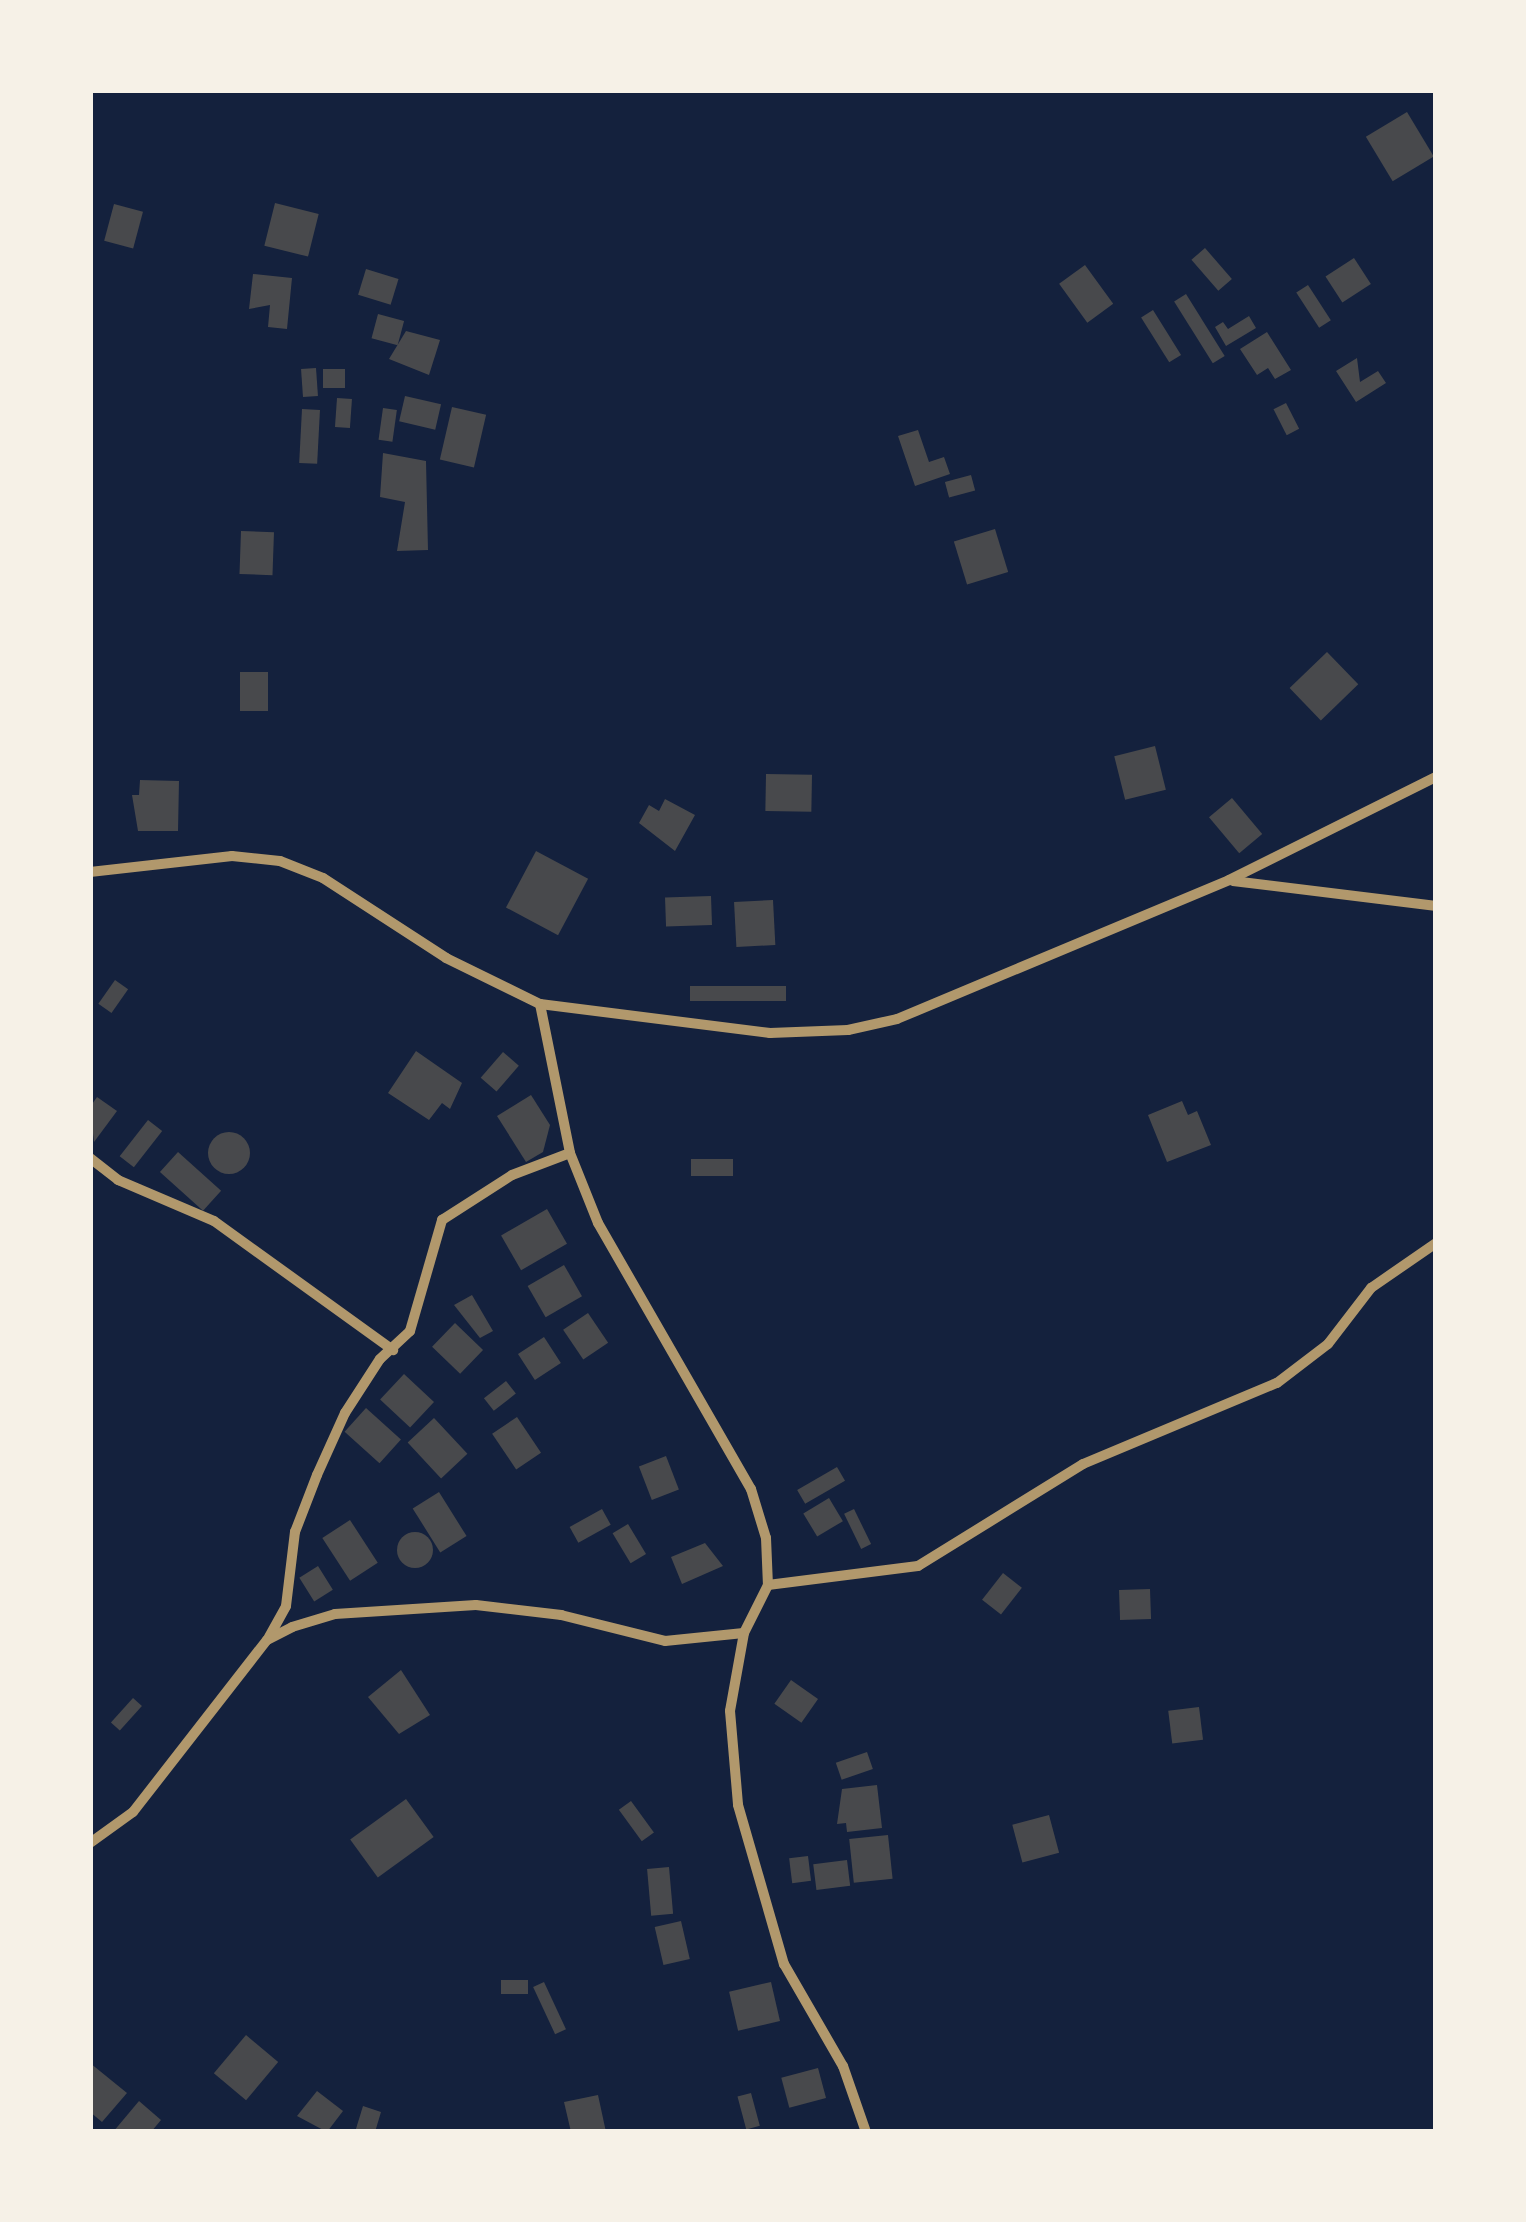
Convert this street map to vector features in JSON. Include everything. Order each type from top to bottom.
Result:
[{"type":"street","points":[[90,872],[232,856],[280,861],[323,878],[446,958],[539,1004],[770,1033],[848,1030],[897,1019],[1229,880],[1436,777]]},
{"type":"street","points":[[1229,880],[1436,906]]},
{"type":"street","points":[[539,1004],[570,1153],[670,1358],[751,1489],[768,1585],[744,1633],[730,1711],[738,1805],[784,1964],[842,2066],[866,2132]]},
{"type":"street","points":[[90,1843],[133,1813],[267,1640],[286,1606],[296,1532],[317,1475],[345,1413],[421,1308],[425,1258],[442,1220],[512,1174],[570,1153]]},
{"type":"street","points":[[90,1158],[118,1180],[214,1221],[393,1350]]},
{"type":"street","points":[[768,1585],[918,1566],[1083,1464],[1277,1384],[1328,1344],[1371,1288],[1436,1243]]},
{"type":"street","points":[[267,1640],[335,1614],[476,1605],[561,1615],[665,1641],[744,1633]]},
{"type":"building","points":[[1407,112],[1434,157],[1393,181],[1366,137]]},
{"type":"building","points":[[275,203],[319,214],[308,257],[264,246]]},
{"type":"building","points":[[114,204],[143,212],[133,248],[104,241]]},
{"type":"building","points":[[1205,248],[1232,279],[1218,291],[1191,260]]},
{"type":"building","points":[[1354,258],[1371,284],[1342,303],[1325,277]]},
{"type":"building","points":[[1085,265],[1113,304],[1087,323],[1059,284]]},
{"type":"building","points":[[366,269],[399,279],[391,305],[358,295]]},
{"type":"building","points":[[253,274],[292,278],[287,329],[268,327],[270,305],[249,309]]},
{"type":"building","points":[[1308,285],[1331,320],[1319,328],[1296,293]]},
{"type":"building","points":[[1186,294],[1225,356],[1213,363],[1174,301]]},
{"type":"building","points":[[1153,310],[1181,355],[1169,362],[1141,317]]},
{"type":"building","points":[[378,314],[404,321],[398,345],[372,338]]},
{"type":"building","points":[[1249,316],[1256,328],[1226,346],[1215,327],[1223,322],[1228,329]]},
{"type":"building","points":[[406,331],[440,340],[429,375],[389,359]]},
{"type":"building","points":[[1267,332],[1291,370],[1275,379],[1268,368],[1257,375],[1240,349]]},
{"type":"building","points":[[1357,358],[1360,382],[1378,371],[1386,383],[1356,402],[1336,371]]},
{"type":"building","points":[[316,368],[318,396],[303,397],[301,369]]},
{"type":"building","points":[[323,369],[345,369],[345,388],[323,388]]},
{"type":"building","points":[[405,396],[441,404],[435,430],[399,421]]},
{"type":"building","points":[[337,398],[352,399],[350,428],[335,427]]},
{"type":"building","points":[[1286,403],[1299,429],[1287,435],[1274,409]]},
{"type":"building","points":[[452,407],[486,415],[474,467],[440,460]]},
{"type":"building","points":[[383,408],[397,410],[392,442],[379,440]]},
{"type":"building","points":[[302,409],[320,410],[317,464],[299,463]]},
{"type":"building","points":[[918,430],[929,462],[944,457],[950,474],[915,486],[898,436]]},
{"type":"building","points":[[383,453],[426,461],[428,550],[397,551],[405,502],[380,497]]},
{"type":"building","points":[[971,475],[975,490],[949,497],[945,482]]},
{"type":"building","points":[[995,529],[1008,572],[967,585],[954,542]]},
{"type":"building","points":[[241,531],[274,532],[272,575],[239,574]]},
{"type":"building","points":[[1327,652],[1358,684],[1321,720],[1290,688]]},
{"type":"building","points":[[240,672],[268,672],[268,711],[240,711]]},
{"type":"building","points":[[1155,746],[1166,790],[1125,800],[1114,756]]},
{"type":"building","points":[[766,774],[812,775],[811,812],[765,811]]},
{"type":"building","points":[[140,780],[179,781],[178,831],[138,831],[132,795],[139,795]]},
{"type":"building","points":[[1232,798],[1262,834],[1239,853],[1209,817]]},
{"type":"building","points":[[665,799],[695,815],[675,851],[639,823],[649,805],[659,811]]},
{"type":"building","points":[[536,851],[588,879],[558,935],[506,908]]},
{"type":"building","points":[[711,896],[712,925],[666,927],[665,898]]},
{"type":"building","points":[[773,900],[775,945],[736,947],[734,902]]},
{"type":"building","points":[[115,980],[128,989],[111,1013],[98,1004]]},
{"type":"building","points":[[690,986],[786,986],[786,1001],[690,1001]]},
{"type":"building","points":[[416,1051],[462,1083],[450,1109],[442,1103],[429,1120],[388,1093]]},
{"type":"building","points":[[503,1052],[519,1066],[497,1091],[481,1078]]},
{"type":"building","points":[[531,1095],[550,1125],[543,1152],[526,1162],[497,1116]]},
{"type":"building","points":[[97,1097],[117,1111],[94,1142],[90,1107]]},
{"type":"building","points":[[1182,1101],[1188,1115],[1197,1111],[1211,1145],[1167,1162],[1148,1115]]},
{"type":"building","points":[[148,1120],[162,1131],[134,1167],[120,1156]]},
{"type":"building","points":[[229,1132],[244,1138],[250,1153],[244,1168],[229,1174],[214,1168],[208,1153],[214,1138]]},
{"type":"building","points":[[178,1152],[221,1191],[203,1211],[160,1172]]},
{"type":"building","points":[[691,1159],[733,1159],[733,1176],[691,1176]]},
{"type":"building","points":[[547,1209],[567,1244],[521,1270],[501,1236]]},
{"type":"building","points":[[564,1265],[582,1296],[546,1317],[528,1286]]},
{"type":"building","points":[[472,1295],[493,1331],[480,1338],[454,1305]]},
{"type":"building","points":[[588,1313],[608,1343],[583,1360],[563,1330]]},
{"type":"building","points":[[455,1323],[483,1350],[460,1374],[432,1347]]},
{"type":"building","points":[[544,1337],[561,1363],[535,1380],[518,1354]]},
{"type":"building","points":[[404,1374],[434,1402],[410,1428],[380,1400]]},
{"type":"building","points":[[506,1381],[516,1394],[494,1411],[484,1398]]},
{"type":"building","points":[[366,1408],[401,1439],[380,1463],[345,1432]]},
{"type":"building","points":[[517,1417],[541,1453],[516,1469],[492,1434]]},
{"type":"building","points":[[434,1418],[467,1454],[441,1478],[408,1443]]},
{"type":"building","points":[[666,1456],[679,1490],[652,1500],[639,1466]]},
{"type":"building","points":[[837,1467],[845,1481],[805,1504],[797,1490]]},
{"type":"building","points":[[439,1492],[467,1536],[440,1553],[413,1508]]},
{"type":"building","points":[[829,1498],[843,1521],[817,1537],[803,1513]]},
{"type":"building","points":[[602,1509],[611,1525],[578,1543],[570,1527]]},
{"type":"building","points":[[854,1509],[871,1544],[861,1549],[844,1514]]},
{"type":"building","points":[[350,1520],[378,1563],[350,1581],[322,1538]]},
{"type":"building","points":[[628,1524],[646,1554],[631,1563],[613,1533]]},
{"type":"building","points":[[415,1532],[428,1537],[433,1550],[428,1563],[415,1568],[402,1563],[397,1550],[402,1537]]},
{"type":"building","points":[[705,1543],[723,1566],[682,1584],[671,1557]]},
{"type":"building","points":[[318,1566],[333,1590],[314,1601],[299,1578]]},
{"type":"building","points":[[1003,1573],[1022,1588],[1001,1615],[982,1600]]},
{"type":"building","points":[[1150,1589],[1151,1619],[1120,1620],[1119,1590]]},
{"type":"building","points":[[401,1670],[430,1715],[399,1734],[368,1697]]},
{"type":"building","points":[[791,1680],[818,1699],[801,1723],[774,1704]]},
{"type":"building","points":[[133,1698],[142,1706],[120,1731],[111,1723]]},
{"type":"building","points":[[1199,1707],[1203,1740],[1172,1744],[1168,1711]]},
{"type":"building","points":[[867,1752],[873,1769],[842,1780],[836,1763]]},
{"type":"building","points":[[877,1785],[882,1828],[847,1832],[846,1823],[837,1824],[842,1789]]},
{"type":"building","points":[[406,1799],[434,1837],[378,1878],[350,1840]]},
{"type":"building","points":[[631,1801],[654,1833],[642,1841],[619,1810]]},
{"type":"building","points":[[1049,1815],[1059,1853],[1022,1863],[1012,1825]]},
{"type":"building","points":[[888,1835],[893,1879],[854,1883],[849,1839]]},
{"type":"building","points":[[808,1856],[811,1881],[792,1883],[789,1858]]},
{"type":"building","points":[[847,1860],[850,1886],[816,1890],[813,1864]]},
{"type":"building","points":[[669,1867],[673,1914],[651,1916],[647,1869]]},
{"type":"building","points":[[681,1921],[690,1959],[663,1965],[655,1927]]},
{"type":"building","points":[[501,1980],[528,1980],[528,1994],[501,1994]]},
{"type":"building","points":[[544,1982],[566,2029],[555,2034],[533,1987]]},
{"type":"building","points":[[771,1982],[780,2021],[738,2031],[729,1992]]},
{"type":"building","points":[[246,2035],[278,2062],[246,2100],[214,2073]]},
{"type":"building","points":[[90,2063],[127,2093],[102,2122],[90,2112]]},
{"type":"building","points":[[818,2068],[826,2098],[789,2108],[781,2078]]},
{"type":"building","points":[[317,2091],[343,2111],[327,2132],[297,2116]]},
{"type":"building","points":[[751,2093],[760,2126],[746,2129],[737,2097]]},
{"type":"building","points":[[598,2095],[606,2132],[571,2132],[564,2102]]},
{"type":"building","points":[[139,2101],[161,2120],[151,2132],[113,2132]]},
{"type":"building","points":[[363,2106],[381,2112],[375,2132],[355,2132]]}]
